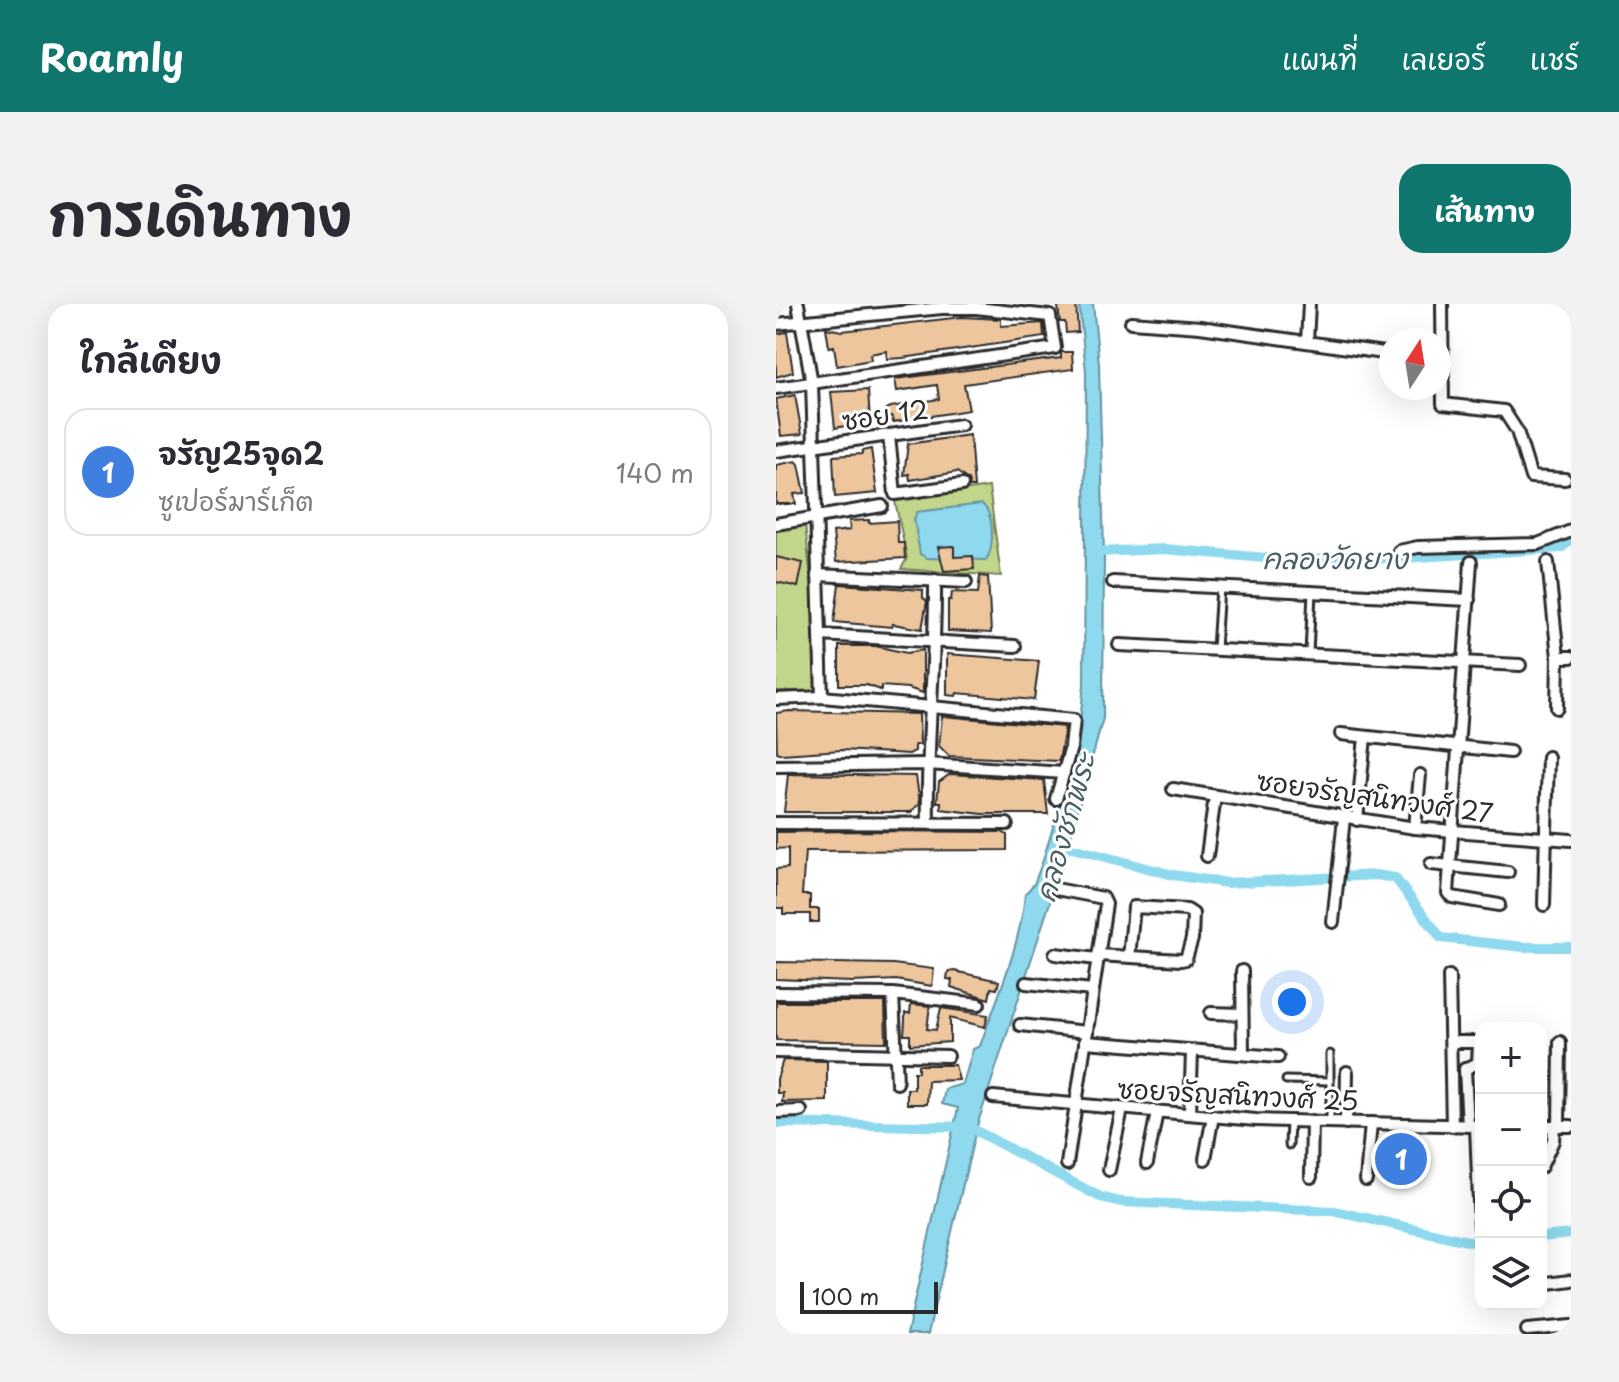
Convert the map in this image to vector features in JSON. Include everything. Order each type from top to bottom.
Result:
[{"type":"street","points":[[798,304],[812,383],[822,697]]},
{"type":"street","points":[[1307,342],[1309,304]]},
{"type":"street","points":[[1442,304],[1443,404],[1504,411],[1517,431],[1531,477],[1565,479]]},
{"type":"street","points":[[776,324],[976,308],[1050,316],[1055,348],[917,365],[776,388]]},
{"type":"street","points":[[1131,322],[1200,327],[1379,352]]},
{"type":"street","name":"ซอย 12","points":[[776,451],[961,425]]},
{"type":"street","points":[[889,436],[895,494],[962,485]]},
{"type":"street","points":[[776,524],[882,506]]},
{"type":"street","points":[[1399,551],[1429,546],[1538,544],[1571,531]]},
{"type":"street","points":[[1471,562],[1449,896],[1499,905]]},
{"type":"street","points":[[1548,562],[1558,657],[1557,708]]},
{"type":"street","points":[[817,575],[966,582]]},
{"type":"street","points":[[928,823],[927,764],[936,643],[935,580]]},
{"type":"street","points":[[1113,582],[1469,600]]},
{"type":"street","points":[[820,635],[1015,646]]},
{"type":"street","points":[[1119,645],[1520,665]]},
{"type":"street","points":[[1558,657],[1571,657]]},
{"type":"street","points":[[776,699],[822,697],[1074,720],[1056,799]]},
{"type":"street","points":[[1341,734],[1510,752]]},
{"type":"street","points":[[1357,820],[1365,737]]},
{"type":"street","points":[[1544,905],[1548,757]]},
{"type":"street","points":[[776,766],[927,764],[1064,773]]},
{"type":"street","points":[[1415,828],[1420,775]]},
{"type":"street","name":"ซอยจรัญสนิทวงศ์ 27","points":[[1173,789],[1415,828],[1571,840]]},
{"type":"street","points":[[1207,856],[1215,796]]},
{"type":"street","points":[[1333,922],[1344,818]]},
{"type":"street","points":[[776,823],[1007,824]]},
{"type":"street","points":[[1431,864],[1508,872]]},
{"type":"street","points":[[1056,889],[1106,900],[1067,1164]]},
{"type":"street","points":[[1055,954],[1098,957],[1186,959],[1192,939],[1193,914],[1187,910],[1134,907],[1129,957]]},
{"type":"street","points":[[1242,971],[1243,1054]]},
{"type":"street","points":[[1449,976],[1452,1126]]},
{"type":"street","points":[[1026,983],[1092,990]]},
{"type":"street","points":[[776,993],[893,994],[979,1004]]},
{"type":"street","points":[[893,994],[897,1083]]},
{"type":"street","points":[[1211,1013],[1242,1014]]},
{"type":"street","points":[[1020,1025],[1192,1051],[1278,1057]]},
{"type":"street","points":[[1454,1042],[1475,1042]]},
{"type":"street","points":[[1542,1166],[1549,1154],[1556,1126],[1560,1042]]},
{"type":"street","points":[[1190,1114],[1192,1051]]},
{"type":"street","points":[[776,1052],[948,1056]]},
{"type":"street","points":[[1475,1064],[1465,1069],[1475,1126]]},
{"type":"street","points":[[1346,1123],[1347,1072]]},
{"type":"street","name":"ซอยจรัญสนิทวงศ์ 25","points":[[993,1097],[1290,1121],[1475,1126]]},
{"type":"street","points":[[1109,1170],[1122,1109]]},
{"type":"street","points":[[776,1112],[801,1111]]},
{"type":"street","points":[[1147,1163],[1157,1112]]},
{"type":"street","points":[[1205,1159],[1213,1116]]},
{"type":"street","points":[[1311,1177],[1312,1121]]},
{"type":"street","points":[[1366,1180],[1371,1123]]},
{"type":"street","points":[[1547,1126],[1571,1126]]},
{"type":"street","points":[[1547,1283],[1571,1280]]},
{"type":"street","points":[[1527,1330],[1571,1326]]},
{"type":"lane","points":[[1216,650],[1220,587]]},
{"type":"lane","points":[[1308,654],[1312,593]]},
{"type":"lane","points":[[1330,1054],[1330,1122]]},
{"type":"lane","points":[[1286,1080],[1330,1081]]},
{"type":"lane","points":[[1289,1145],[1290,1121]]},
{"type":"green space","points":[[989,487],[1001,576],[901,569],[907,558],[895,501]]},
{"type":"green space","points":[[805,524],[815,618],[817,683],[813,691],[776,691],[776,528]]},
{"type":"water","name":"คลองชักพระ","points":[[1079,304],[1093,304],[1099,364],[1104,552],[1103,718],[1068,847],[976,1129],[928,1334],[907,1334],[958,1108],[942,1104],[945,1089],[963,1084],[973,1049],[980,1046],[1013,952],[1025,894],[1034,884],[1042,863],[1077,749],[1084,684],[1086,372]]},
{"type":"water","points":[[982,504],[989,515],[992,531],[986,560],[927,558],[920,554],[914,519],[917,512]]},
{"type":"building","points":[[1076,304],[1078,332],[1066,333],[1065,322],[1060,322],[1058,306]]},
{"type":"building","points":[[962,317],[1001,319],[1001,326],[1043,323],[1044,337],[903,358],[887,359],[886,351],[870,354],[871,360],[837,366],[834,346],[829,347],[826,328],[842,331]]},
{"type":"building","points":[[787,332],[793,372],[776,377],[776,334]]},
{"type":"building","points":[[1061,352],[1072,352],[1073,369],[964,384],[969,410],[893,422],[892,416],[887,417],[886,409],[891,407],[939,399],[937,385],[897,391],[895,379],[1061,358]]},
{"type":"building","points":[[868,390],[870,421],[835,428],[831,392]]},
{"type":"building","points":[[795,395],[802,434],[781,436],[776,399]]},
{"type":"building","points":[[970,435],[974,487],[970,487],[968,480],[957,472],[910,480],[909,474],[904,475],[908,444]]},
{"type":"building","points":[[871,449],[877,493],[835,497],[833,456],[862,454],[862,451]]},
{"type":"building","points":[[796,461],[805,493],[794,494],[796,504],[776,504],[776,465]]},
{"type":"building","points":[[869,520],[869,523],[897,521],[898,543],[904,543],[905,558],[836,562],[833,532],[850,530],[849,521]]},
{"type":"building","points":[[954,546],[954,557],[973,556],[974,569],[944,571],[938,547]]},
{"type":"building","points":[[776,557],[803,563],[798,587],[776,582]]},
{"type":"building","points":[[980,576],[988,577],[991,633],[948,631],[948,600],[951,600],[952,592],[978,593]]},
{"type":"building","points":[[839,584],[923,590],[923,598],[927,601],[922,629],[893,624],[892,627],[834,622]]},
{"type":"building","points":[[839,646],[875,646],[907,653],[923,650],[923,693],[908,688],[881,686],[881,690],[866,685],[839,685]]},
{"type":"building","points":[[947,654],[1039,661],[1034,700],[957,693],[956,696],[947,695]]},
{"type":"building","points":[[776,713],[919,714],[920,745],[915,745],[915,751],[909,754],[842,750],[782,754],[777,752]]},
{"type":"building","points":[[942,716],[1065,727],[1059,761],[949,756],[939,746]]},
{"type":"building","points":[[788,774],[916,776],[920,803],[911,812],[784,812]]},
{"type":"building","points":[[950,774],[1044,780],[1048,814],[983,814],[941,809],[941,802],[937,802],[939,782]]},
{"type":"building","points":[[776,832],[1002,832],[1007,835],[1007,850],[805,851],[802,895],[810,895],[810,909],[819,909],[819,922],[810,922],[810,914],[783,914],[783,908],[776,908],[776,869],[788,868],[788,848],[776,849]]},
{"type":"building","points":[[776,962],[893,964],[934,969],[932,986],[896,980],[776,979]]},
{"type":"building","points":[[948,972],[999,981],[997,989],[991,988],[989,999],[951,987]]},
{"type":"building","points":[[776,1002],[885,1002],[886,1042],[776,1040]]},
{"type":"building","points":[[911,1004],[930,1006],[927,1029],[936,1030],[941,1008],[988,1015],[985,1027],[950,1018],[950,1042],[910,1045],[910,1035],[904,1035],[905,1013],[910,1013]]},
{"type":"building","points":[[783,1060],[827,1061],[827,1101],[782,1102],[783,1093],[777,1093],[777,1079]]},
{"type":"building","points":[[918,1065],[955,1065],[959,1080],[928,1081],[927,1104],[907,1104],[907,1089],[914,1089],[914,1072],[918,1072]]},
{"type":"waterway","name":"คลองวัดยาง","points":[[1096,552],[1164,549],[1288,560],[1402,558],[1561,548],[1571,540]]},
{"type":"waterway","name":"คลองชักพระ","points":[[1061,845],[1173,875],[1227,883],[1376,875],[1395,878],[1441,938],[1524,947],[1571,947]]},
{"type":"waterway","points":[[776,1123],[969,1127],[1100,1197],[1121,1202],[1334,1211],[1475,1243]]},
{"type":"waterway","points":[[1547,1236],[1571,1234]]},
{"type":"place","name":"จรัญ25จุด2","points":[[1401,1159]]}]
